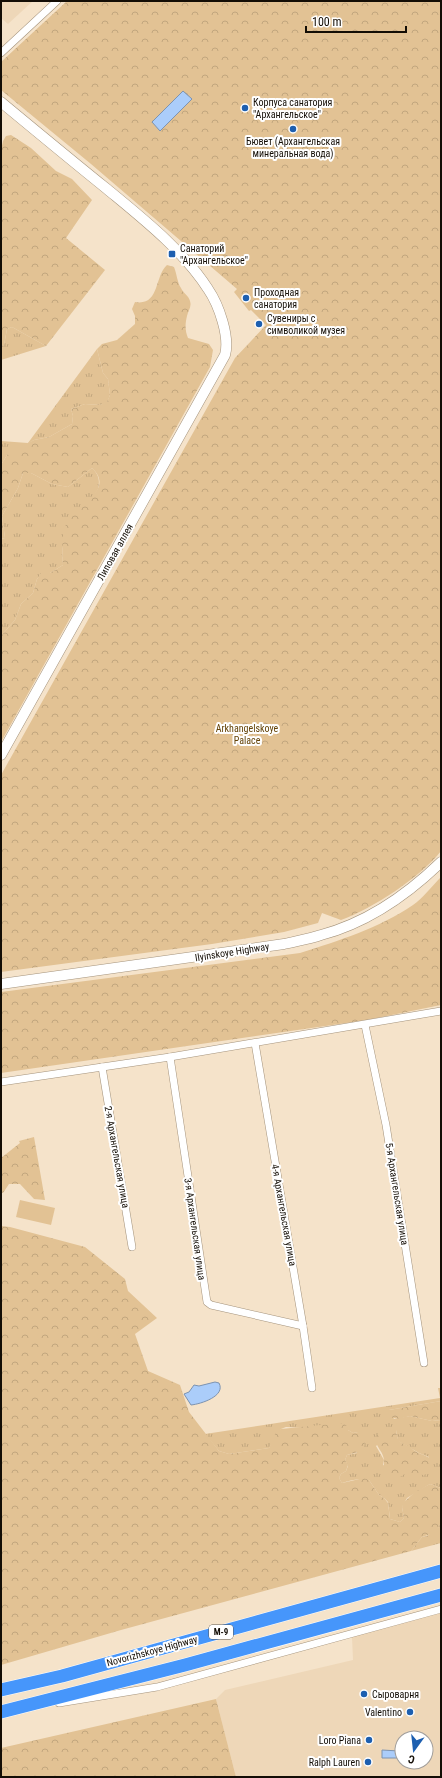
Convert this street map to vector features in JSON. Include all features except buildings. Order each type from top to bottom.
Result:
[{"type":"highway","name":"Novorizhskoye Highway","points":[[1,1690],[62,1676],[441,1571]]},
{"type":"highway","name":"М-9","points":[[5,1711],[185,1666],[441,1595]]},
{"type":"street","points":[[1,53],[58,1]]},
{"type":"street","name":"Липовая аллея","points":[[1,102],[142,218],[187,263],[209,290],[224,327],[227,349],[1,755]]},
{"type":"street","name":"Ilyinskoye Highway","points":[[1,984],[277,945],[322,935],[353,923],[378,910],[402,895],[426,877],[441,862]]},
{"type":"street","points":[[1,1082],[170,1057],[441,1011]]},
{"type":"street","name":"5-я Архангельская улица","points":[[365,1025],[386,1125],[424,1363]]},
{"type":"street","name":"4-я Архангельская улица","points":[[255,1042],[312,1388]]},
{"type":"street","name":"3-я Архангельская улица","points":[[170,1057],[207,1302],[211,1305],[303,1326]]},
{"type":"street","name":"2-я Архангельская улица","points":[[102,1067],[132,1247]]},
{"type":"street","points":[[5,1711],[157,1686],[441,1609]]},
{"type":"shaded area","points":[[1,1],[33,1],[8,24],[1,18]]},
{"type":"shaded area","points":[[441,1613],[441,1777],[236,1777],[216,1699],[225,1690],[353,1660],[352,1637]]},
{"type":"green space","name":"Arkhangelskoye Palace","points":[[67,1],[441,1],[441,851],[421,871],[395,891],[367,908],[341,920],[322,913],[318,923],[284,932],[212,944],[1,972],[1,775],[235,358],[266,325],[251,310],[249,311],[234,292],[237,289],[91,164],[1,90],[1,62]]},
{"type":"green space","points":[[11,135],[31,148],[56,171],[72,179],[92,200],[66,238],[105,270],[46,346],[12,327],[7,329],[4,345],[1,346],[1,150],[6,136]]},
{"type":"green space","points":[[167,265],[174,267],[180,286],[190,301],[186,325],[186,333],[188,338],[209,344],[213,350],[210,367],[1,742],[1,636],[15,620],[21,604],[33,593],[37,579],[42,572],[50,573],[63,565],[62,550],[64,529],[66,524],[70,517],[91,498],[99,484],[98,477],[92,468],[68,487],[52,484],[31,473],[23,473],[18,488],[2,516],[5,538],[1,539],[1,465],[7,455],[13,450],[34,440],[49,437],[72,424],[73,416],[71,409],[85,404],[100,405],[107,402],[110,395],[108,379],[103,373],[97,349],[102,344],[117,340],[135,324],[135,316],[132,309],[135,302],[149,300],[156,290],[160,276]]},
{"type":"green space","points":[[12,327],[46,346],[1,360],[1,346],[4,345],[7,329]]},
{"type":"green space","points":[[97,349],[103,373],[108,379],[110,395],[107,403],[100,405],[85,404],[71,409],[73,416],[72,424],[49,437],[34,440],[7,455],[1,465],[1,441],[28,443]]},
{"type":"green space","points":[[92,468],[98,478],[98,489],[62,548],[63,565],[50,573],[42,573],[37,579],[33,593],[21,604],[15,620],[1,636],[1,539],[5,538],[2,516],[18,488],[23,473],[31,473],[52,484],[68,487]]},
{"type":"green space","points":[[441,877],[441,1005],[367,1020],[1,1073],[1,992],[300,953],[343,939],[386,921],[417,902]]},
{"type":"green space","points":[[34,1137],[45,1200],[34,1199],[20,1184],[9,1184],[3,1193],[1,1192],[1,1158],[20,1143],[19,1141]]},
{"type":"green space","points":[[20,1200],[55,1208],[51,1225],[16,1217]]},
{"type":"green space","points":[[1,1226],[10,1227],[85,1247],[125,1279],[128,1291],[157,1318],[135,1334],[148,1371],[180,1385],[189,1412],[219,1451],[229,1454],[269,1448],[276,1432],[281,1429],[340,1423],[346,1425],[348,1430],[353,1433],[358,1432],[361,1434],[365,1443],[362,1451],[347,1455],[345,1460],[348,1465],[346,1471],[341,1474],[339,1478],[342,1483],[364,1478],[369,1480],[379,1495],[388,1503],[390,1519],[400,1522],[404,1518],[402,1507],[403,1503],[415,1492],[430,1484],[441,1488],[441,1521],[437,1532],[422,1537],[411,1551],[121,1630],[1,1665]]},
{"type":"green space","points":[[438,1388],[441,1388],[441,1401],[389,1410],[394,1419],[410,1416],[432,1421],[441,1420],[441,1488],[430,1484],[407,1498],[402,1507],[404,1518],[400,1522],[390,1519],[388,1502],[379,1495],[369,1480],[362,1479],[342,1483],[339,1478],[341,1474],[346,1471],[348,1466],[345,1460],[347,1455],[357,1453],[358,1432],[353,1433],[348,1430],[286,1427],[281,1429],[269,1448],[229,1454],[219,1451],[205,1434],[440,1398]],"holes":[[[396,1430],[398,1441],[429,1457],[413,1473],[406,1473],[383,1465],[384,1460],[376,1446]]]},
{"type":"green space","points":[[441,1401],[441,1420],[432,1421],[410,1416],[399,1419],[383,1416],[389,1410]]},
{"type":"green space","points":[[391,1428],[396,1430],[400,1442],[416,1452],[428,1457],[432,1461],[429,1472],[424,1475],[406,1473],[397,1479],[387,1476],[384,1470],[383,1456],[376,1443],[376,1439],[381,1429]]},
{"type":"green space","points":[[441,1516],[441,1543],[411,1551],[422,1537],[427,1536],[439,1527]]},
{"type":"green space","points":[[216,1699],[236,1777],[1,1777],[1,1748]]},
{"type":"water","points":[[183,91],[192,99],[160,131],[152,122]]},
{"type":"water","points":[[215,1382],[219,1383],[219,1392],[201,1403],[191,1405],[184,1394],[189,1392],[194,1385],[199,1386]]},
{"type":"water","points":[[382,1750],[394,1751],[394,1758],[382,1758]]},
{"type":"place","name":"Корпуса санатория \"Архангельское\"","points":[[245,108]]},
{"type":"place","name":"Бювет (Архангельская минеральная вода)","points":[[293,129]]},
{"type":"place","name":"Санаторий \"Архангельское\"","points":[[172,254]]},
{"type":"place","name":"Проходная санатория","points":[[246,298]]},
{"type":"place","name":"Сувениры с символикой музея","points":[[259,324]]},
{"type":"place","name":"Сыроварня","points":[[364,1694]]},
{"type":"place","name":"Valentino","points":[[410,1712]]},
{"type":"place","name":"Loro Piana","points":[[369,1740]]},
{"type":"place","name":"Ralph Lauren","points":[[368,1762]]}]
